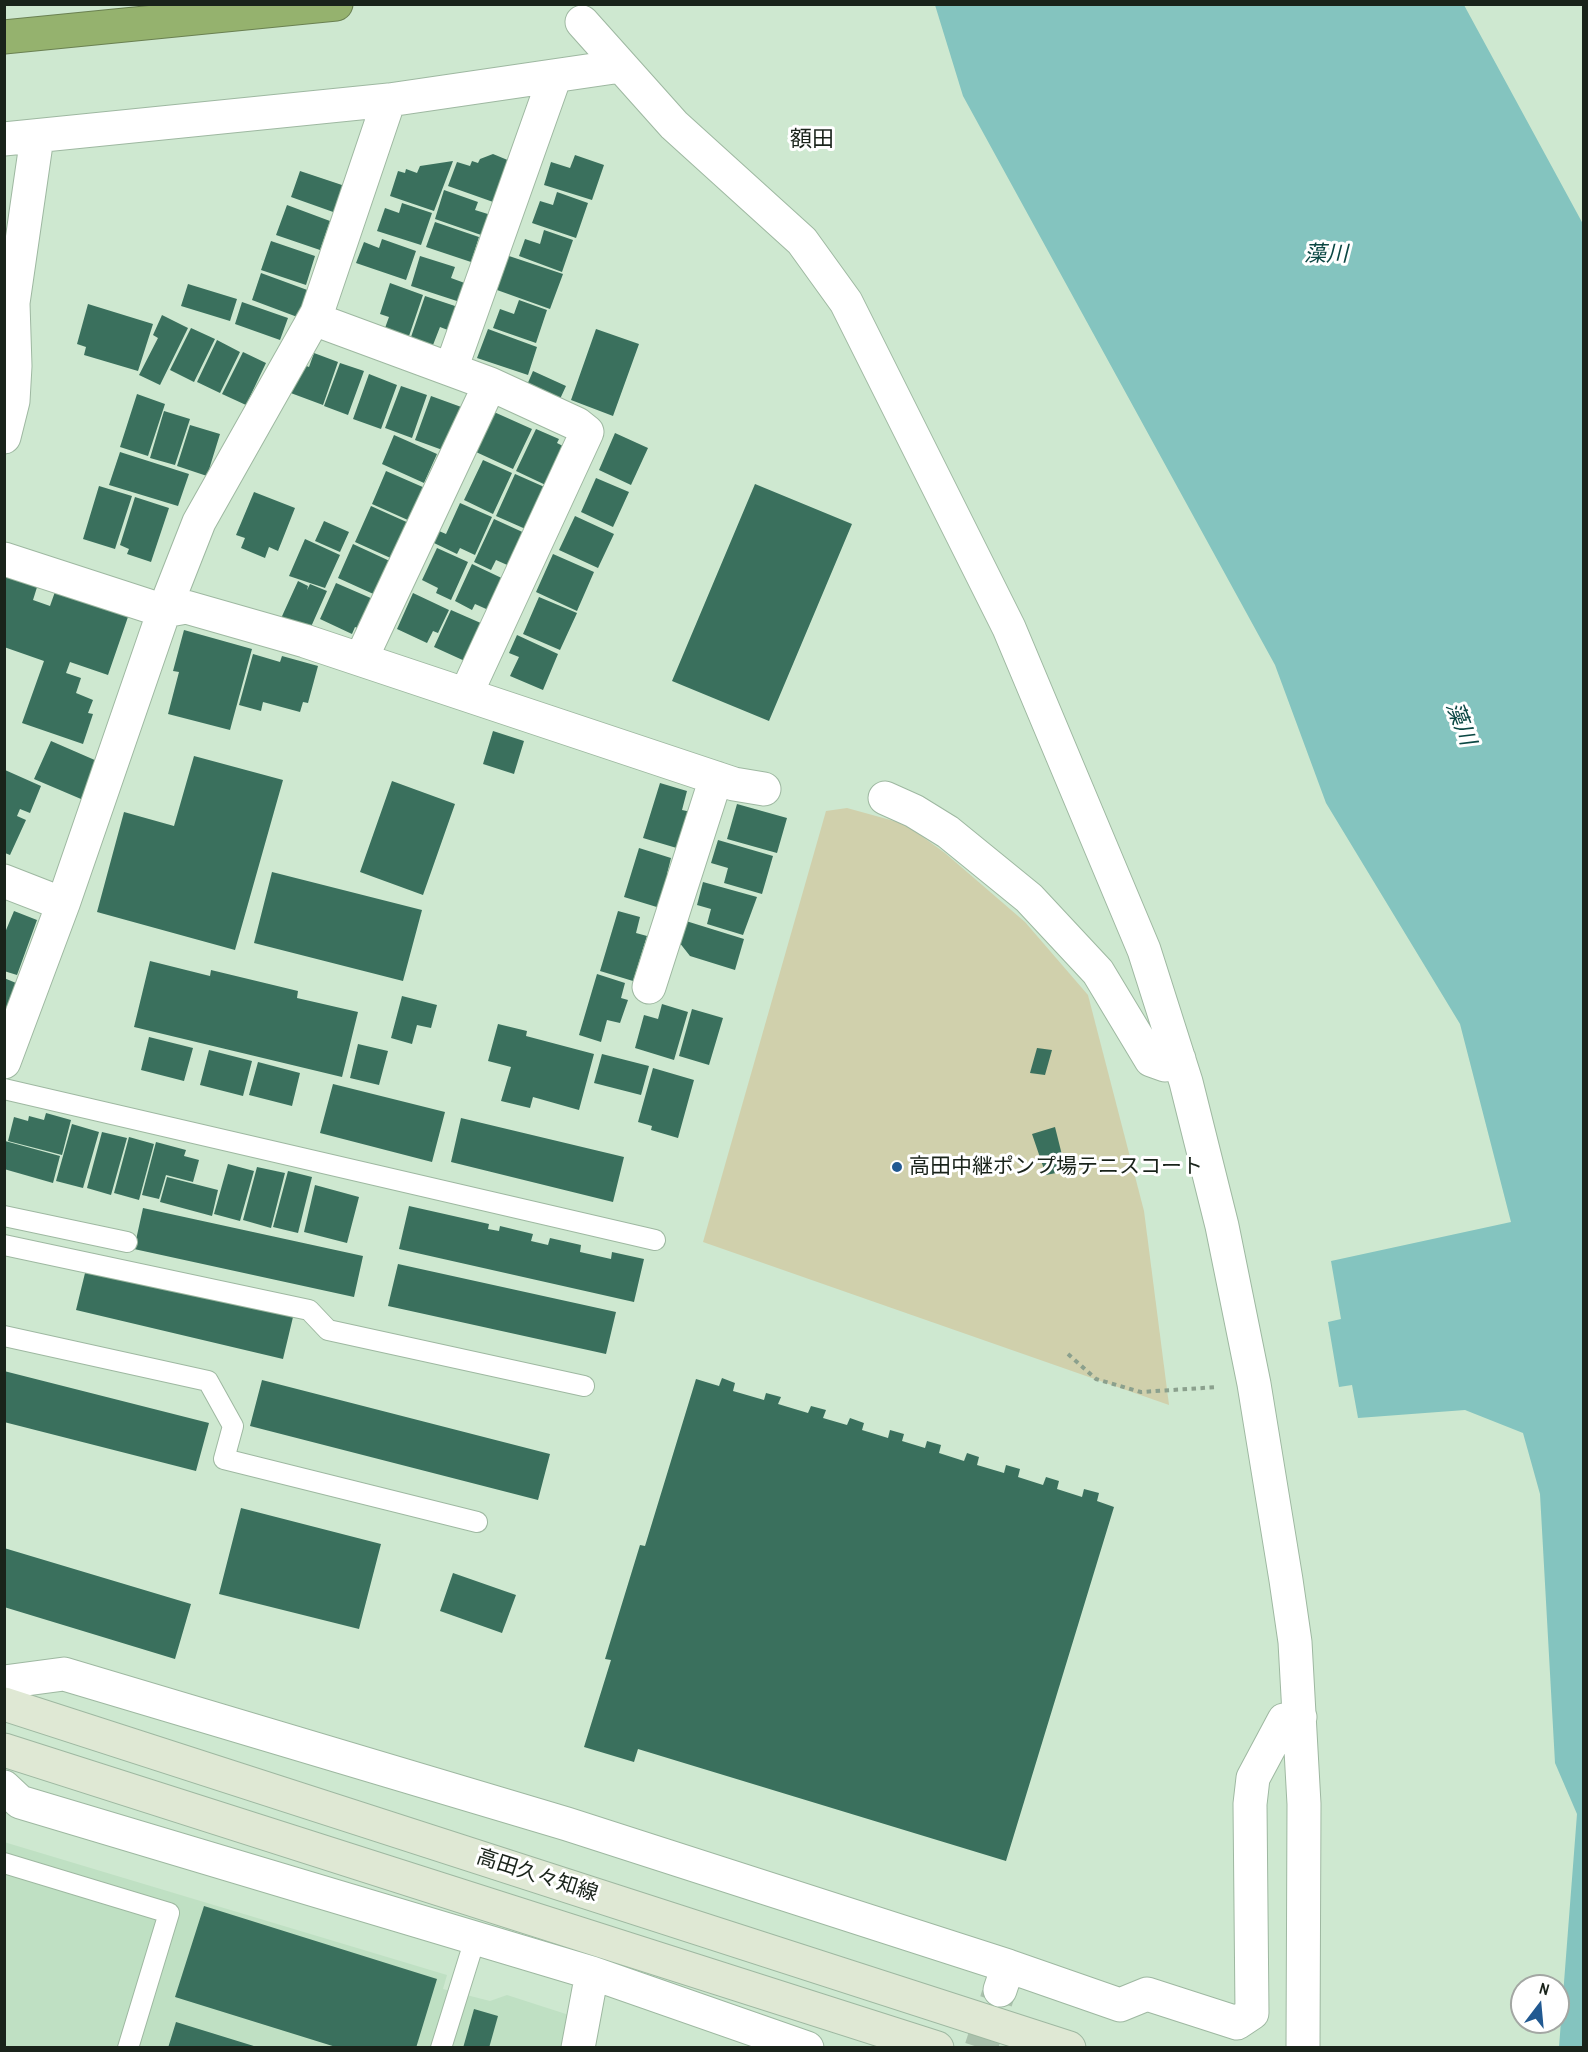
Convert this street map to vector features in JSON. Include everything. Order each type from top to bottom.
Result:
[{"type":"highway","points":[[4,37],[336,4]]},
{"type":"main road","name":"高田久々知線","points":[[4,1704],[1069,2048]]},
{"type":"main road","name":"高田久々知線","points":[[4,1749],[937,2048]]},
{"type":"street","points":[[582,22],[674,125],[802,241],[846,302],[914,434],[1018,648],[1144,950],[1179,1059],[1222,1226],[1254,1384],[1292,1621],[1304,1804],[1303,2048]]},
{"type":"street","points":[[4,139],[389,100],[621,66]]},
{"type":"street","points":[[451,369],[555,76]]},
{"type":"street","points":[[4,1062],[63,904],[164,611],[206,506],[314,319],[389,100]]},
{"type":"street","points":[[4,437],[13,401],[14,303],[37,136]]},
{"type":"street","points":[[314,319],[490,384],[577,424],[587,432],[466,694]]},
{"type":"street","points":[[361,659],[490,384]]},
{"type":"street","points":[[4,559],[164,611],[186,607],[361,659],[716,778],[764,789]]},
{"type":"street","points":[[649,987],[716,778]]},
{"type":"street","points":[[885,798],[915,811],[948,832],[1029,898],[1098,972],[1151,1060],[1165,1065],[1179,1059]]},
{"type":"street","points":[[4,881],[63,904]]},
{"type":"street","points":[[4,1682],[64,1674],[567,1824],[1004,1978],[1120,2005],[1147,1994],[1237,2022],[1252,2013],[1250,1804],[1253,1778],[1284,1720],[1300,1717]]},
{"type":"street","points":[[4,1787],[20,1802],[592,1973],[806,2047]]},
{"type":"street","points":[[578,2048],[592,1973]]},
{"type":"lane","points":[[4,1089],[655,1240]]},
{"type":"lane","points":[[4,1216],[127,1242]]},
{"type":"lane","points":[[4,1245],[309,1310],[328,1330],[584,1386]]},
{"type":"lane","points":[[4,1336],[208,1381],[233,1426],[224,1459],[477,1522]]},
{"type":"lane","points":[[4,1863],[169,1913],[128,2048]]},
{"type":"lane","points":[[441,2048],[475,1939]]},
{"type":"path","points":[[1068,1354],[1096,1379],[1141,1392],[1254,1384]]},
{"type":"shaded area","points":[[847,808],[905,824],[945,853],[1025,922],[1088,995],[1144,1211],[1169,1405],[703,1242],[826,811]]},
{"type":"shaded area","points":[[4,1842],[447,1975],[443,1989],[490,2001],[507,1995],[569,2015],[564,2047],[5,2047]]},
{"type":"water","name":"藻川","points":[[935,5],[1464,5],[1583,224],[1583,2047],[1559,2047],[1560,2034],[1570,2034],[1570,1974],[1565,1974],[1577,1814],[1555,1763],[1540,1494],[1523,1433],[1465,1410],[1358,1418],[1352,1385],[1339,1387],[1328,1322],[1341,1319],[1331,1261],[1511,1222],[1460,1024],[1326,803],[1275,665],[963,96]]},
{"type":"building","points":[[493,154],[510,161],[496,203],[448,186],[457,162],[470,166],[472,161],[478,163],[480,159]]},
{"type":"building","points":[[575,155],[604,165],[592,200],[544,185],[551,162],[570,168]]},
{"type":"building","points":[[453,161],[434,211],[390,196],[398,171],[405,173],[406,169],[417,173],[420,166]]},
{"type":"building","points":[[300,171],[345,186],[336,213],[291,197]]},
{"type":"building","points":[[444,190],[478,202],[475,210],[491,215],[484,236],[435,219]]},
{"type":"building","points":[[557,192],[588,203],[576,238],[532,223],[540,201],[553,205]]},
{"type":"building","points":[[402,203],[432,213],[421,245],[377,231],[385,208],[399,213]]},
{"type":"building","points":[[287,205],[330,221],[320,250],[276,235]]},
{"type":"building","points":[[435,222],[479,237],[471,262],[426,247]]},
{"type":"building","points":[[544,230],[573,240],[562,272],[519,256],[525,239],[540,244]]},
{"type":"building","points":[[382,239],[416,251],[406,280],[356,263],[364,242],[379,248]]},
{"type":"building","points":[[271,241],[315,256],[306,285],[261,270]]},
{"type":"building","points":[[420,256],[455,267],[451,278],[470,285],[463,303],[411,286]]},
{"type":"building","points":[[509,256],[563,274],[550,309],[497,290]]},
{"type":"building","points":[[261,273],[310,291],[300,318],[252,300]]},
{"type":"building","points":[[390,283],[423,295],[409,336],[385,328],[389,317],[380,314]]},
{"type":"building","points":[[188,284],[237,299],[230,321],[181,306]]},
{"type":"building","points":[[425,296],[461,308],[453,332],[440,327],[433,345],[411,337]]},
{"type":"building","points":[[519,300],[547,310],[536,343],[493,328],[500,309],[514,314]]},
{"type":"building","points":[[242,302],[288,318],[280,340],[235,324]]},
{"type":"building","points":[[88,304],[153,324],[138,371],[84,355],[86,347],[77,344]]},
{"type":"building","points":[[162,315],[188,328],[160,385],[139,375],[158,338],[153,335]]},
{"type":"building","points":[[191,328],[215,339],[194,382],[170,370]]},
{"type":"building","points":[[488,329],[537,347],[528,375],[477,358]]},
{"type":"building","points":[[596,329],[639,344],[613,416],[571,400]]},
{"type":"building","points":[[217,340],[240,352],[220,393],[197,382]]},
{"type":"building","points":[[243,352],[266,363],[246,405],[222,394]]},
{"type":"building","points":[[314,353],[338,362],[323,405],[288,392],[304,365],[309,367]]},
{"type":"building","points":[[340,363],[364,371],[348,415],[324,406]]},
{"type":"building","points":[[533,371],[566,386],[560,399],[527,385]]},
{"type":"building","points":[[369,374],[397,385],[381,429],[353,419]]},
{"type":"building","points":[[401,386],[427,395],[412,438],[385,428]]},
{"type":"building","points":[[137,394],[165,404],[148,456],[120,447]]},
{"type":"building","points":[[431,396],[464,408],[448,452],[415,440]]},
{"type":"building","points":[[164,411],[190,419],[175,465],[150,458]]},
{"type":"building","points":[[494,412],[532,429],[513,469],[476,452]]},
{"type":"building","points":[[190,425],[220,434],[207,476],[177,466]]},
{"type":"building","points":[[536,429],[559,439],[557,443],[569,449],[552,488],[516,471]]},
{"type":"building","points":[[615,433],[648,448],[631,485],[599,470]]},
{"type":"building","points":[[394,435],[437,454],[424,483],[382,464]]},
{"type":"building","points":[[120,452],[189,474],[178,506],[109,485]]},
{"type":"building","points":[[483,460],[512,473],[493,514],[464,500]]},
{"type":"building","points":[[386,471],[425,488],[410,521],[372,504]]},
{"type":"building","points":[[515,474],[549,489],[530,531],[496,516]]},
{"type":"building","points":[[596,478],[629,492],[613,527],[581,512]]},
{"type":"building","points":[[755,484],[852,524],[769,721],[672,681]]},
{"type":"building","points":[[99,486],[132,496],[115,549],[83,539]]},
{"type":"building","points":[[254,492],[295,508],[278,551],[269,547],[265,558],[241,548],[245,538],[236,535]]},
{"type":"building","points":[[135,497],[169,508],[151,562],[127,554],[129,549],[120,545]]},
{"type":"building","points":[[460,503],[492,517],[475,555],[460,548],[457,554],[434,543],[439,531],[446,534]]},
{"type":"building","points":[[371,506],[411,524],[395,560],[355,542]]},
{"type":"building","points":[[575,516],[614,534],[598,568],[559,550]]},
{"type":"building","points":[[494,519],[529,535],[514,568],[496,560],[491,570],[474,562]]},
{"type":"building","points":[[324,521],[349,532],[340,552],[315,541]]},
{"type":"building","points":[[305,539],[340,555],[325,588],[289,576]]},
{"type":"building","points":[[353,544],[394,563],[380,597],[338,578]]},
{"type":"building","points":[[437,548],[468,562],[451,600],[436,593],[438,588],[422,580]]},
{"type":"building","points":[[553,554],[594,572],[577,611],[536,592]]},
{"type":"building","points":[[472,564],[508,581],[493,612],[475,604],[472,610],[455,601]]},
{"type":"building","points":[[6,573],[38,584],[33,600],[50,606],[56,589],[129,614],[108,675],[70,662],[66,673],[81,678],[76,693],[93,700],[88,713],[93,714],[83,744],[22,723],[44,661],[4,647]]},
{"type":"building","points":[[298,581],[308,586],[307,590],[310,584],[327,591],[306,638],[278,625]]},
{"type":"building","points":[[336,583],[373,599],[360,629],[355,627],[352,634],[320,619]]},
{"type":"building","points":[[413,593],[449,610],[438,633],[433,631],[427,643],[397,629]]},
{"type":"building","points":[[539,597],[577,613],[560,650],[523,634]]},
{"type":"building","points":[[451,610],[483,624],[467,662],[434,647]]},
{"type":"building","points":[[184,630],[252,649],[230,730],[168,714],[179,672],[173,671]]},
{"type":"building","points":[[517,635],[558,654],[543,690],[510,676],[519,657],[509,653]]},
{"type":"building","points":[[253,654],[280,662],[282,656],[318,666],[308,703],[303,702],[300,712],[263,702],[261,711],[239,705]]},
{"type":"building","points":[[493,731],[524,741],[514,774],[483,764]]},
{"type":"building","points":[[51,741],[97,761],[81,799],[34,779]]},
{"type":"building","points":[[194,756],[283,780],[235,950],[97,912],[124,812],[174,826]]},
{"type":"building","points":[[5,770],[41,786],[30,813],[20,809],[17,816],[26,820],[10,855],[5,853]]},
{"type":"building","points":[[392,781],[455,804],[423,895],[360,872]]},
{"type":"building","points":[[660,783],[687,791],[682,810],[691,812],[680,849],[643,838]]},
{"type":"building","points":[[737,804],[787,818],[777,853],[727,839]]},
{"type":"building","points":[[718,840],[773,856],[762,894],[724,883],[728,868],[711,863]]},
{"type":"building","points":[[639,848],[671,858],[667,874],[670,875],[660,908],[624,897]]},
{"type":"building","points":[[272,872],[422,910],[403,981],[254,943]]},
{"type":"building","points":[[703,882],[757,897],[743,935],[707,924],[711,909],[697,905]]},
{"type":"building","points":[[14,911],[37,920],[17,975],[4,971],[4,935]]},
{"type":"building","points":[[618,911],[640,917],[636,933],[647,936],[633,981],[600,971]]},
{"type":"building","points":[[686,921],[744,939],[735,970],[690,956],[679,942]]},
{"type":"building","points":[[150,961],[210,976],[211,970],[298,991],[297,998],[358,1012],[342,1077],[134,1027]]},
{"type":"building","points":[[597,974],[625,983],[621,998],[628,1000],[620,1023],[607,1020],[601,1042],[579,1035]]},
{"type":"building","points":[[4,978],[16,983],[5,1011],[4,1011]]},
{"type":"building","points":[[402,996],[437,1005],[431,1028],[417,1025],[412,1044],[391,1038]]},
{"type":"building","points":[[662,1004],[688,1012],[674,1060],[635,1048],[644,1015],[658,1019]]},
{"type":"building","points":[[692,1009],[723,1018],[709,1065],[679,1056]]},
{"type":"building","points":[[498,1024],[527,1031],[526,1036],[594,1054],[579,1110],[533,1097],[530,1108],[501,1101],[511,1067],[488,1061]]},
{"type":"building","points":[[149,1037],[193,1048],[184,1081],[141,1070]]},
{"type":"building","points":[[358,1044],[388,1051],[379,1085],[350,1078]]},
{"type":"building","points":[[1037,1048],[1052,1050],[1045,1075],[1030,1073]]},
{"type":"building","points":[[209,1050],[252,1061],[243,1096],[200,1085]]},
{"type":"building","points":[[602,1054],[649,1066],[641,1095],[594,1083]]},
{"type":"building","points":[[258,1062],[300,1073],[292,1106],[249,1095]]},
{"type":"building","points":[[653,1068],[694,1080],[678,1138],[651,1130],[652,1126],[638,1122]]},
{"type":"building","points":[[333,1084],[445,1112],[432,1162],[320,1133]]},
{"type":"building","points":[[46,1113],[71,1120],[62,1155],[8,1141],[14,1117],[28,1121],[29,1116],[44,1120]]},
{"type":"building","points":[[461,1118],[624,1157],[613,1202],[451,1162]]},
{"type":"building","points":[[72,1124],[99,1132],[83,1188],[56,1181]]},
{"type":"building","points":[[1055,1127],[1066,1171],[1046,1175],[1032,1134]]},
{"type":"building","points":[[102,1132],[127,1138],[111,1195],[87,1188]]},
{"type":"building","points":[[129,1137],[154,1144],[139,1200],[114,1193]]},
{"type":"building","points":[[5,1141],[60,1156],[53,1183],[4,1169]]},
{"type":"building","points":[[156,1142],[186,1150],[184,1156],[199,1160],[193,1182],[166,1175],[159,1199],[142,1195]]},
{"type":"building","points":[[228,1164],[254,1171],[240,1221],[214,1214]]},
{"type":"building","points":[[257,1167],[285,1173],[271,1228],[243,1220]]},
{"type":"building","points":[[288,1171],[312,1177],[298,1233],[273,1227]]},
{"type":"building","points":[[167,1177],[218,1190],[212,1216],[160,1202]]},
{"type":"building","points":[[315,1185],[359,1197],[347,1243],[304,1232]]},
{"type":"building","points":[[409,1206],[489,1224],[488,1229],[499,1231],[500,1226],[533,1234],[531,1241],[548,1245],[550,1238],[581,1245],[580,1252],[611,1259],[612,1252],[644,1259],[634,1302],[399,1249]]},
{"type":"building","points":[[143,1208],[363,1256],[354,1297],[134,1249]]},
{"type":"building","points":[[398,1264],[616,1312],[606,1354],[388,1306]]},
{"type":"building","points":[[86,1269],[293,1317],[283,1359],[76,1310]]},
{"type":"building","points":[[4,1371],[209,1423],[196,1471],[4,1422]]},
{"type":"building","points":[[722,1378],[735,1383],[733,1391],[764,1400],[766,1393],[781,1397],[778,1404],[808,1413],[811,1406],[826,1410],[823,1418],[847,1425],[850,1418],[864,1423],[862,1430],[888,1438],[890,1430],[904,1434],[902,1441],[925,1448],[927,1441],[941,1445],[939,1453],[964,1461],[967,1453],[979,1457],[977,1465],[1004,1473],[1006,1465],[1020,1469],[1018,1477],[1043,1485],[1046,1477],[1059,1481],[1057,1489],[1082,1497],[1084,1489],[1099,1493],[1097,1501],[1114,1507],[1006,1861],[638,1749],[634,1762],[584,1747],[611,1660],[605,1659],[640,1545],[645,1546],[696,1379],[719,1386]]},
{"type":"building","points":[[262,1380],[550,1454],[538,1500],[250,1426]]},
{"type":"building","points":[[241,1508],[381,1544],[359,1629],[219,1594]]},
{"type":"building","points":[[4,1548],[191,1604],[175,1659],[4,1607]]},
{"type":"building","points":[[453,1573],[516,1595],[502,1633],[440,1611]]},
{"type":"building","points":[[204,1906],[437,1979],[416,2048],[339,2048],[175,1997]]},
{"type":"building","points":[[474,2009],[498,2016],[489,2048],[463,2048]]},
{"type":"building","points":[[176,2022],[257,2047],[257,2048],[168,2048]]},
{"type":"tunnel","points":[[981,2048],[998,1995]]},
{"type":"place","name":"高田中継ポンプ場テニスコート","points":[[897,1167]]},
{"type":"district","name":"額田","points":[[812,140]]}]
